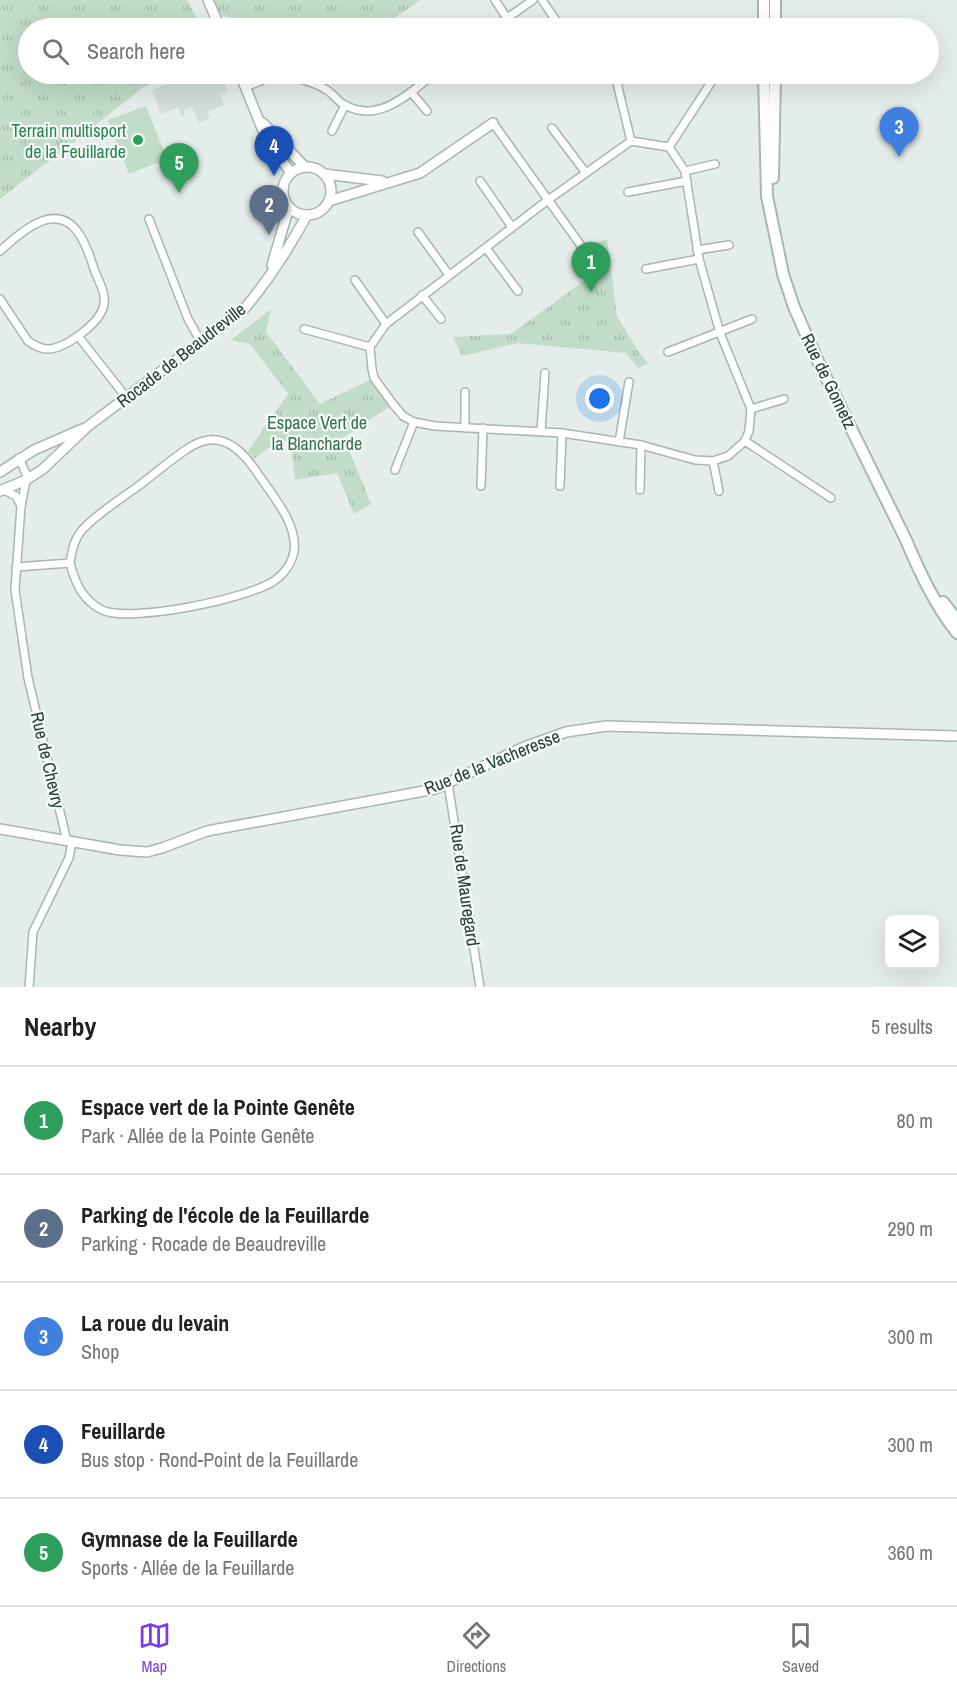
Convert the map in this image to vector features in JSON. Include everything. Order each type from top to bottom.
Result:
[{"type":"main road","points":[[764,0],[764,18]]},
{"type":"main road","points":[[775,0],[775,18]]},
{"type":"main road","name":"Rue de Gometz","points":[[765,84],[773,196],[771,214],[783,274],[794,307],[918,569],[935,602],[957,633]]},
{"type":"main road","name":"Rue de Gometz","points":[[769,145],[774,84]]},
{"type":"main road","name":"Rue de Gometz","points":[[906,540],[943,602],[957,620]]},
{"type":"street","points":[[208,0],[216,18]]},
{"type":"street","points":[[495,0],[507,18],[533,0]]},
{"type":"street","points":[[542,0],[554,18]]},
{"type":"street","points":[[245,84],[266,138],[291,173]]},
{"type":"street","points":[[246,87],[253,84]]},
{"type":"street","points":[[313,84],[326,89],[345,105],[357,109],[376,110],[392,106],[421,84]]},
{"type":"street","points":[[617,84],[631,141]]},
{"type":"street","points":[[669,147],[710,84]]},
{"type":"street","points":[[411,92],[427,111]]},
{"type":"street","points":[[332,131],[345,105]]},
{"type":"street","points":[[260,120],[305,166],[319,169],[324,174],[331,187],[329,201]]},
{"type":"street","points":[[305,166],[291,173],[284,186],[285,200],[289,207],[307,215],[320,211],[329,201],[420,173],[493,123],[582,247]]},
{"type":"street","points":[[552,128],[586,173]]},
{"type":"street","points":[[631,141],[669,147],[685,171],[699,259],[720,333],[751,409],[749,431],[745,441],[728,456],[713,461],[695,460],[641,445],[562,433],[465,428],[414,422],[403,416],[374,378],[370,347],[386,324],[548,200],[631,141]]},
{"type":"street","points":[[685,171],[715,164]]},
{"type":"street","points":[[324,174],[388,182]]},
{"type":"street","points":[[480,181],[512,227]]},
{"type":"street","points":[[628,192],[687,181]]},
{"type":"street","name":"Rocade de Beaudreville","points":[[269,277],[289,207]]},
{"type":"street","name":"Rocade de Beaudreville","points":[[2,490],[26,480],[43,468],[87,427],[244,309],[269,277],[307,215]]},
{"type":"street","points":[[0,251],[38,222],[49,218],[62,219],[78,232],[91,260],[104,300],[103,310],[78,336],[58,347],[49,349],[35,345],[23,335],[0,299]]},
{"type":"street","points":[[149,219],[188,319],[201,342]]},
{"type":"street","points":[[418,232],[449,275]]},
{"type":"street","points":[[697,250],[729,245]]},
{"type":"street","points":[[486,248],[518,291]]},
{"type":"street","points":[[646,269],[699,259]]},
{"type":"street","points":[[355,279],[386,324]]},
{"type":"street","points":[[422,295],[441,319]]},
{"type":"street","points":[[668,352],[752,320]]},
{"type":"street","points":[[304,329],[370,347]]},
{"type":"street","points":[[78,336],[126,397]]},
{"type":"street","points":[[541,431],[545,373]]},
{"type":"street","points":[[619,442],[629,382]]},
{"type":"street","points":[[465,392],[465,428]]},
{"type":"street","points":[[751,409],[784,399]]},
{"type":"street","points":[[396,470],[414,422]]},
{"type":"street","name":"Rocade de Beaudreville","points":[[0,472],[19,458],[87,427]]},
{"type":"street","points":[[481,486],[483,428]]},
{"type":"street","points":[[560,486],[562,433]]},
{"type":"street","points":[[209,440],[222,441],[246,456],[286,519],[294,539],[294,553],[290,564],[283,574],[263,586],[220,600],[140,613],[117,614],[93,605],[78,586],[70,562],[75,540],[92,521],[184,451],[209,440]]},
{"type":"street","points":[[745,441],[831,498]]},
{"type":"street","points":[[640,490],[641,445]]},
{"type":"street","points":[[19,458],[27,476],[26,480]]},
{"type":"street","points":[[713,461],[718,491]]},
{"type":"street","name":"Rue de Chevry","points":[[26,480],[21,506],[15,590],[28,678],[70,841]]},
{"type":"street","points":[[2,490],[16,496],[21,506]]},
{"type":"street","points":[[16,567],[70,562]]},
{"type":"street","name":"Rue de la Vacheresse","points":[[0,830],[147,852],[207,831],[435,789],[534,743],[566,732],[606,726],[957,736]]},
{"type":"street","name":"Rue de Mauregard","points":[[448,783],[480,987]]},
{"type":"street","points":[[28,987],[33,932],[69,858],[70,841]]},
{"type":"shaded area","points":[[167,84],[225,84],[226,86],[226,92],[221,95],[224,105],[208,112],[210,118],[199,123],[192,106],[184,110],[185,115],[182,116],[178,107],[161,114],[152,90]]},
{"type":"green space","points":[[0,0],[187,0],[197,18],[18,18],[18,84],[150,84],[0,199]]},
{"type":"green space","points":[[206,0],[420,0],[395,18],[232,18],[213,13]]},
{"type":"green space","name":"Terrain multisport de la Feuillarde","points":[[146,106],[167,159],[129,174],[108,120]]},
{"type":"green space","points":[[607,239],[617,316],[648,363],[638,368],[626,353],[517,343],[462,356],[453,337],[511,334],[599,270],[582,247]]},
{"type":"green space","name":"Espace Vert de la Blancharde","points":[[271,309],[266,332],[320,404],[374,378],[393,404],[344,437],[371,504],[354,514],[337,473],[295,480],[290,440],[276,442],[254,459],[248,451],[288,394],[250,344],[231,340]]},
{"type":"place","name":"Terrain multisport de la Feuillarde","points":[[138,140]]},
{"type":"place","name":"La roue du levain","points":[[899,157]]},
{"type":"place","name":"Feuillarde","points":[[274,176]]},
{"type":"place","name":"Gymnase de la Feuillarde","points":[[179,193]]},
{"type":"place","name":"Parking de l'école de la Feuillarde","points":[[269,235]]},
{"type":"place","name":"Espace vert de la Pointe Genête","points":[[591,292]]}]
